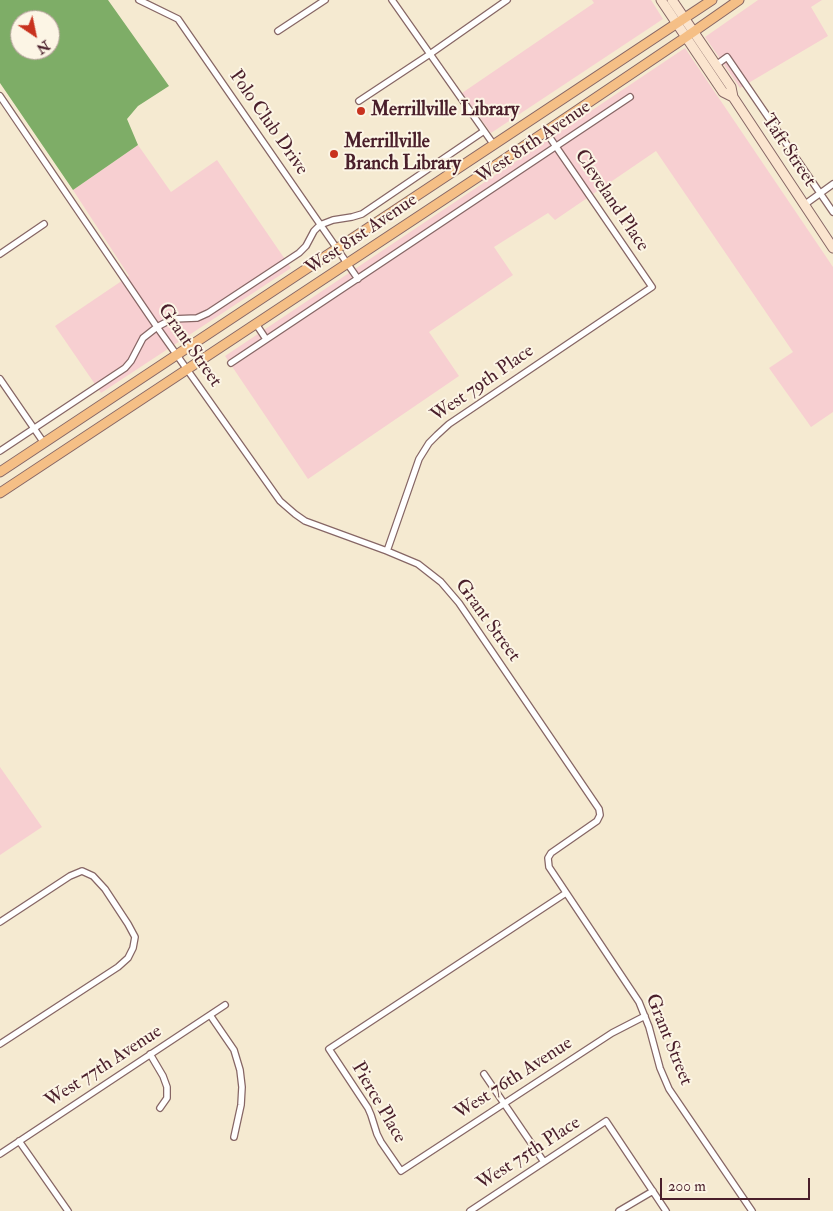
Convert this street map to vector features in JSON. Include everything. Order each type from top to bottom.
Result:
[{"type":"main road","name":"Taft Street","points":[[661,0],[681,21]]},
{"type":"main road","name":"Taft Street","points":[[672,0],[681,21],[724,92],[733,97]]},
{"type":"main road","name":"West 81st Avenue","points":[[0,472],[712,0]]},
{"type":"main road","name":"West 81st Avenue","points":[[0,493],[546,132],[739,0]]},
{"type":"main road","name":"Taft Street","points":[[690,35],[716,65],[731,87],[733,97],[833,248]]},
{"type":"street","name":"Polo Club Drive","points":[[139,0],[178,19],[358,279]]},
{"type":"street","points":[[278,31],[325,0]]},
{"type":"street","points":[[392,0],[494,145]]},
{"type":"street","points":[[359,102],[507,0]]},
{"type":"street","points":[[716,65],[727,57],[833,212]]},
{"type":"street","name":"Grant Street","points":[[0,96],[271,491],[285,506],[312,524],[387,550],[418,564],[440,582],[459,603],[599,809],[600,815],[596,821],[554,849],[549,856],[549,867],[638,1002],[645,1016],[660,1068],[669,1089],[752,1211]]},
{"type":"street","name":"West 81th Avenue","points":[[231,363],[630,97]]},
{"type":"street","points":[[320,225],[333,220],[362,214],[484,132]]},
{"type":"street","name":"Cleveland Place","points":[[546,132],[652,287]]},
{"type":"street","points":[[804,205],[833,184]]},
{"type":"street","points":[[0,254],[44,224]]},
{"type":"street","name":"West 81st Avenue","points":[[0,451],[124,368],[131,361],[144,338],[157,327],[172,319],[196,318],[208,314],[299,253],[320,225]]},
{"type":"street","name":"West 79th Place","points":[[387,550],[419,459],[436,435],[652,287]]},
{"type":"street","points":[[256,324],[266,339]]},
{"type":"street","points":[[0,379],[44,443]]},
{"type":"street","points":[[0,922],[70,876],[82,871],[93,876],[105,889],[124,917],[134,937],[133,948],[128,958],[118,967],[0,1044]]},
{"type":"street","name":"Pierce Place","points":[[401,1172],[379,1138],[368,1108],[329,1049],[566,892]]},
{"type":"street","name":"West 77th Avenue","points":[[0,1154],[225,1005]]},
{"type":"street","points":[[210,1015],[234,1050],[240,1070],[242,1087],[241,1105],[234,1137]]},
{"type":"street","name":"West 76th Avenue","points":[[401,1172],[612,1032],[645,1016]]},
{"type":"street","points":[[150,1054],[164,1076],[167,1087],[167,1098],[160,1108]]},
{"type":"street","points":[[484,1074],[544,1162]]},
{"type":"street","name":"West 75th Place","points":[[470,1211],[606,1121],[653,1191]]},
{"type":"street","points":[[19,1141],[68,1211]]},
{"type":"street","points":[[619,1211],[653,1191],[666,1211]]},
{"type":"shaded area","points":[[592,0],[651,0],[663,19],[491,133],[462,93],[594,3]]},
{"type":"shaded area","points":[[758,0],[822,0],[811,7],[828,36],[740,88],[705,37]]},
{"type":"shaded area","points":[[685,48],[833,267],[833,412],[811,427],[769,368],[793,352],[656,151],[555,220],[548,213],[494,247],[513,275],[429,332],[459,376],[308,479],[225,356]]},
{"type":"shaded area","points":[[138,145],[171,192],[217,160],[291,268],[101,393],[55,326],[129,276],[73,190]]},
{"type":"shaded area","points":[[0,767],[42,827],[0,855]]},
{"type":"green space","points":[[0,0],[108,0],[169,86],[138,106],[127,119],[138,145],[73,190],[0,83]]},
{"type":"place","name":"Merrillville Library","points":[[361,111]]},
{"type":"place","name":"Merrillville Branch Library","points":[[334,154]]}]
